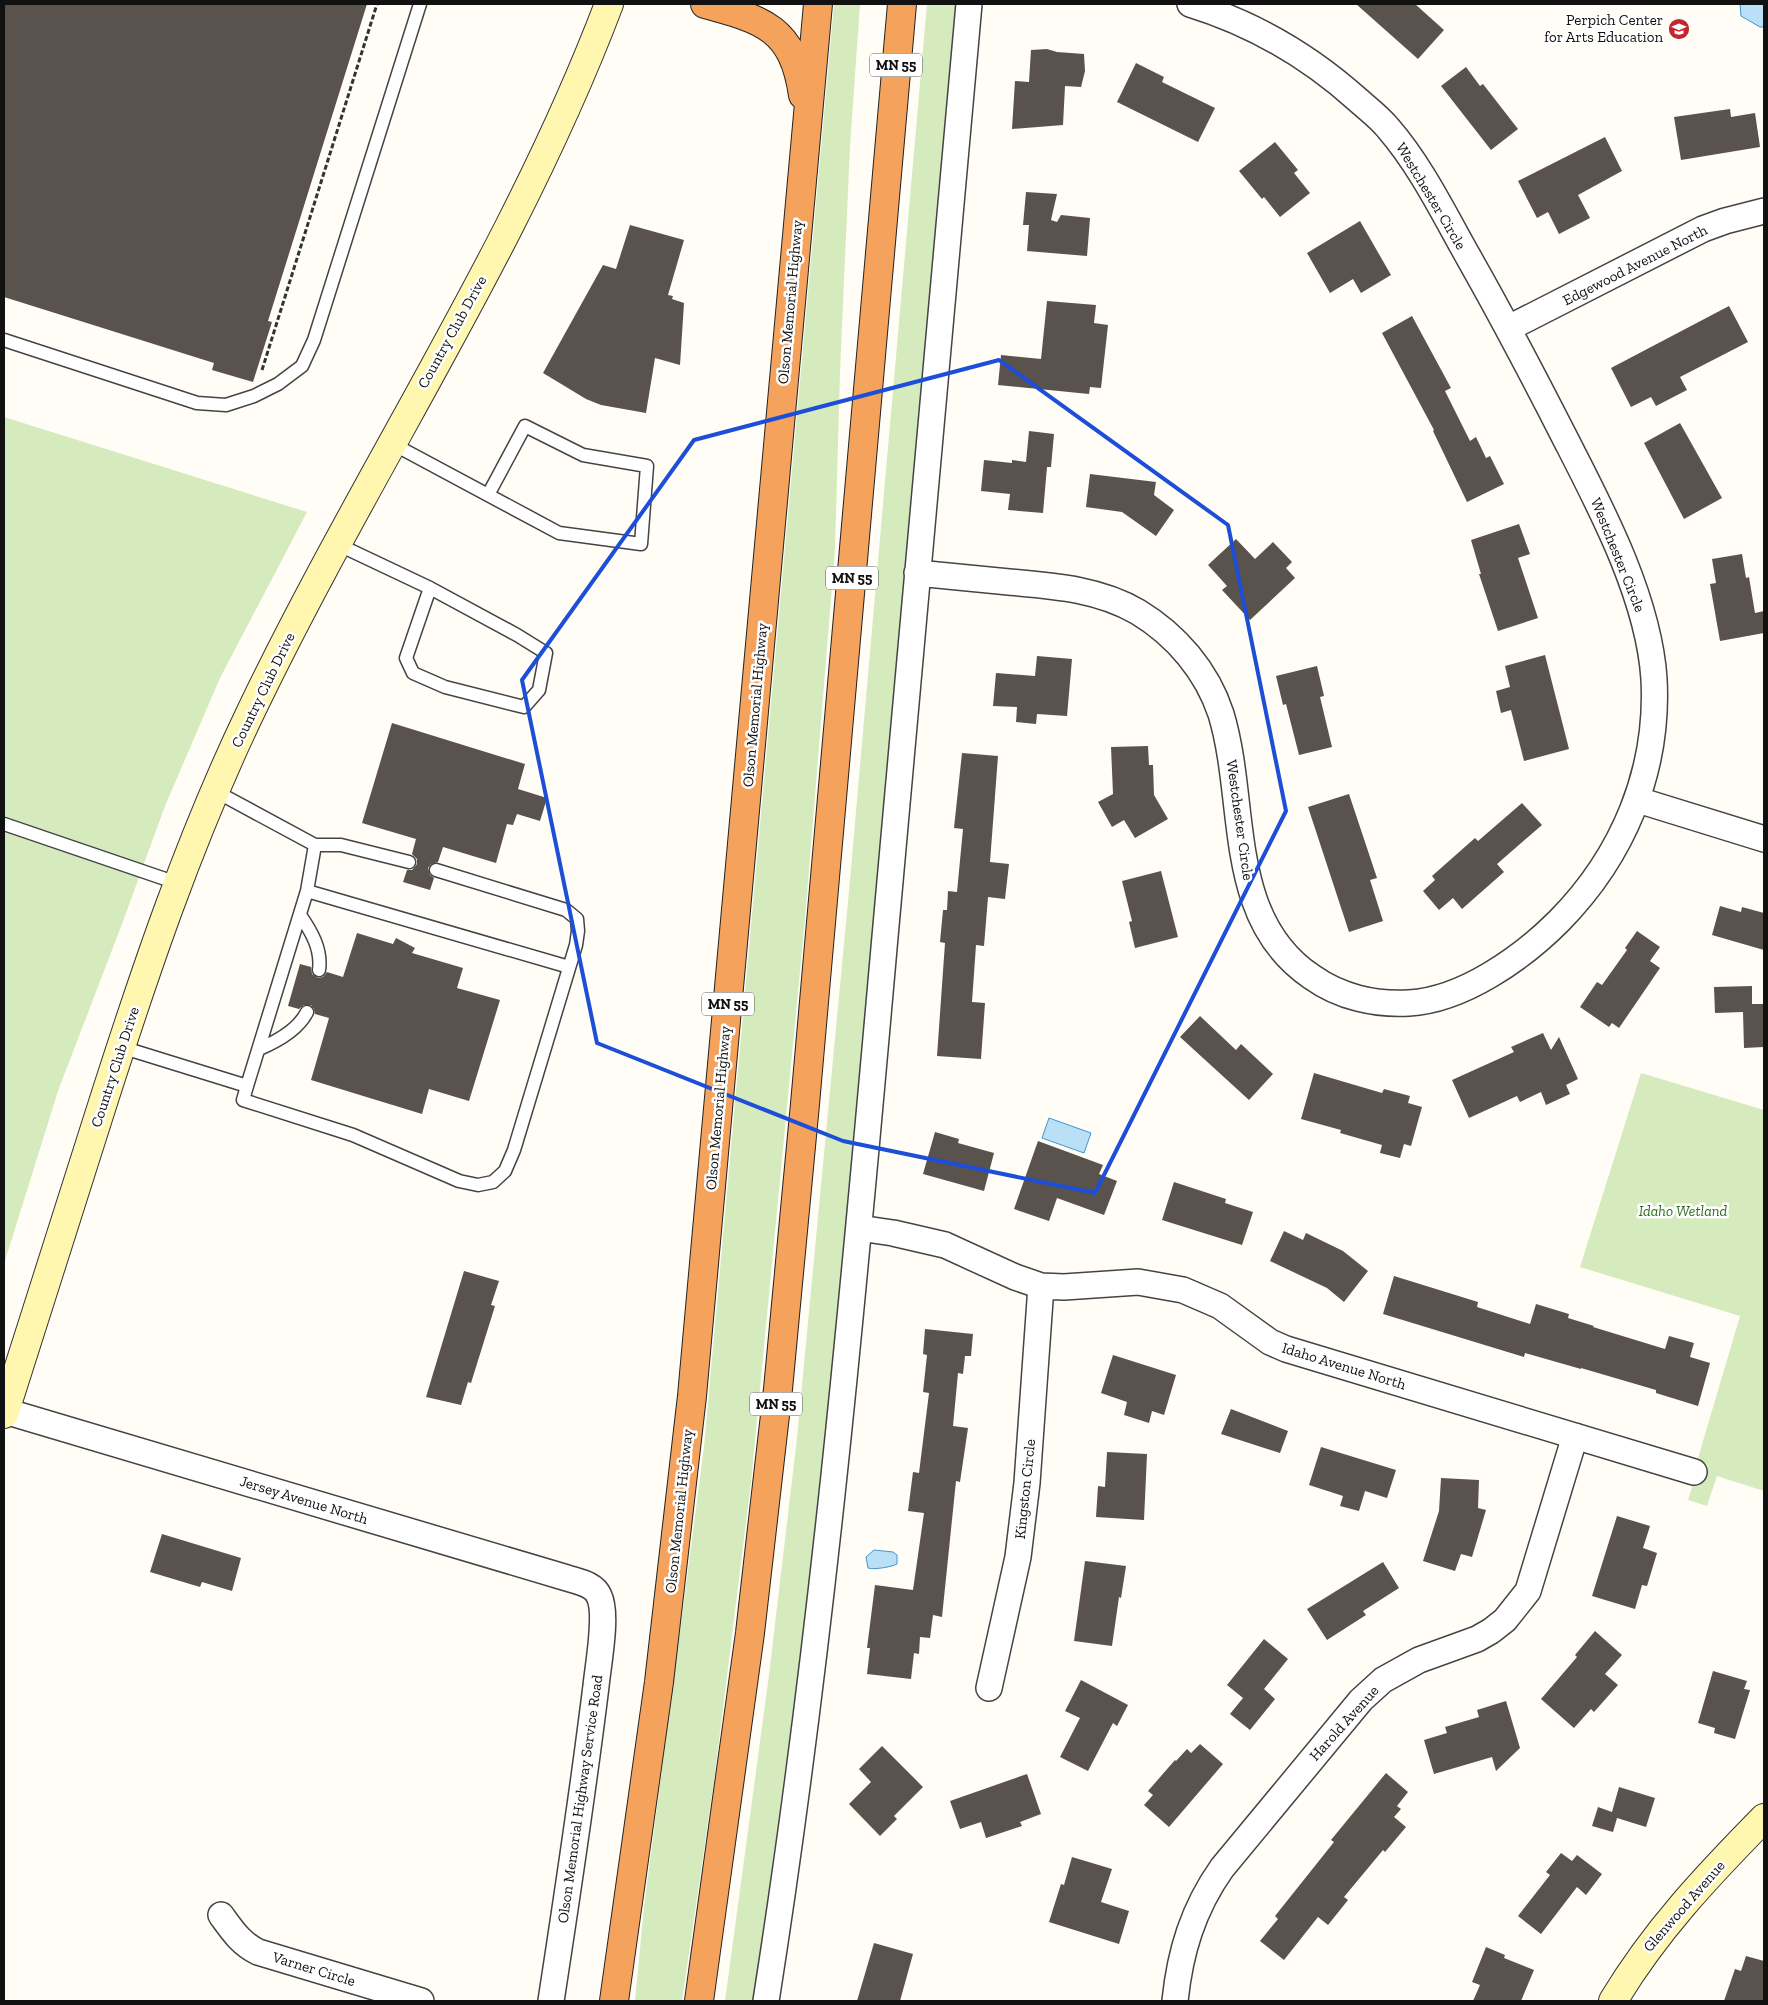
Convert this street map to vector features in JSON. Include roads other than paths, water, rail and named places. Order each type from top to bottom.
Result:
[{"type":"highway","points":[[706,4],[752,18],[778,33],[787,44],[802,88],[806,128]]},
{"type":"highway","name":"Olson Memorial Highway","points":[[614,2001],[660,1673],[692,1396],[818,4]]},
{"type":"highway","name":"MN 55","points":[[699,2001],[750,1632],[778,1389],[808,1075],[902,4]]},
{"type":"street","name":"Country Club Drive","points":[[4,1412],[121,1047],[177,883],[215,791],[252,707],[337,544],[479,284],[522,201],[558,126],[609,4]]},
{"type":"street","points":[[766,2001],[818,1629],[859,1228],[969,4]]},
{"type":"street","name":"Westchester Circle","points":[[917,573],[1080,590],[1120,603],[1139,613],[1172,638],[1200,671],[1219,710],[1230,750],[1245,866],[1256,907],[1262,921],[1277,944],[1306,974],[1343,994],[1363,1000],[1386,1003],[1426,1002],[1446,996],[1468,986],[1513,960],[1554,926],[1592,884],[1606,862],[1638,800],[1651,745],[1654,696],[1651,656],[1638,601],[1630,576],[1588,482],[1509,328],[1418,168],[1386,125],[1342,86],[1297,53],[1274,39],[1225,16],[1190,4]]},
{"type":"street","name":"Edgewood Avenue North","points":[[1509,328],[1703,229],[1725,221],[1764,212]]},
{"type":"street","points":[[1638,800],[1764,838]]},
{"type":"street","name":"Idaho Avenue North","points":[[859,1228],[945,1244],[1014,1277],[1041,1286],[1064,1287],[1138,1282],[1183,1290],[1220,1306],[1270,1342],[1286,1349],[1694,1472]]},
{"type":"street","name":"Kingston Circle","points":[[989,1688],[1018,1557],[1027,1483],[1041,1286]]},
{"type":"street","name":"Jersey Avenue North","points":[[4,1412],[588,1585],[600,1596]]},
{"type":"street","name":"Harold Avenue","points":[[1175,2001],[1178,1970],[1184,1946],[1190,1926],[1208,1887],[1344,1718],[1383,1680],[1419,1660],[1477,1639],[1505,1620],[1518,1606],[1528,1591],[1575,1436]]},
{"type":"street","name":"Olson Memorial Highway Service Road","points":[[551,2001],[601,1643],[600,1596]]},
{"type":"street","name":"Glenwood Avenue","points":[[1613,2001],[1643,1954],[1667,1923],[1691,1894],[1764,1818]]},
{"type":"street","name":"Varner Circle","points":[[221,1915],[235,1936],[246,1946],[258,1952],[421,2001]]},
{"type":"lane","points":[[4,340],[197,403],[226,405],[254,396],[278,384],[302,366],[314,340],[420,4]]},
{"type":"lane","points":[[391,443],[488,495],[559,533],[641,544],[647,466],[583,455],[525,426],[488,495]]},
{"type":"lane","points":[[337,544],[430,588],[517,635],[546,653],[539,690],[524,707],[445,687],[414,674],[406,658],[430,588]]},
{"type":"lane","points":[[215,791],[315,845],[341,845],[409,862]]},
{"type":"lane","points":[[4,824],[177,883]]},
{"type":"lane","points":[[315,845],[300,915],[244,1100],[353,1135],[459,1180],[478,1185],[493,1182],[505,1171],[514,1150],[576,945],[577,919],[566,910],[436,870]]},
{"type":"lane","points":[[306,891],[569,967]]},
{"type":"lane","points":[[300,915],[312,933],[320,963],[319,970]]},
{"type":"lane","points":[[259,1048],[273,1043],[292,1030],[304,1019],[308,1012]]},
{"type":"lane","points":[[121,1047],[247,1086]]},
{"type":"water","points":[[1740,4],[1764,4],[1764,27],[1760,27],[1741,16]]},
{"type":"water","points":[[1049,1118],[1091,1133],[1084,1153],[1042,1138]]},
{"type":"water","points":[[874,1550],[893,1552],[897,1555],[897,1564],[882,1568],[868,1568],[866,1557]]},
{"type":"place","name":"Perpich Center for Arts Education","points":[[1679,29]]},
{"type":"park label","name":"Idaho Wetland","points":[[1683,1211]]}]
